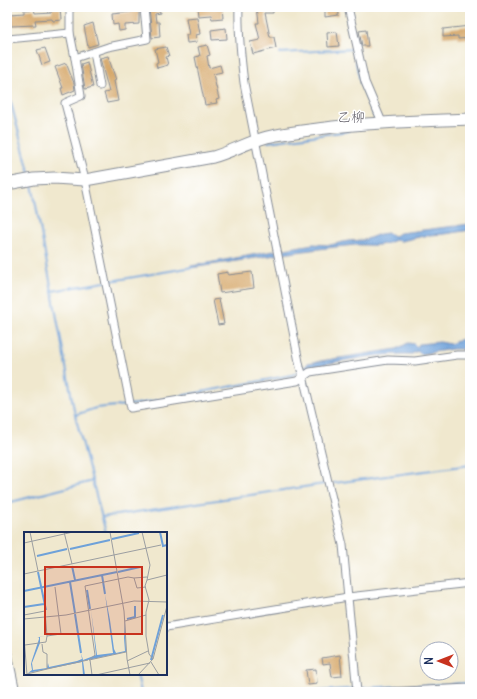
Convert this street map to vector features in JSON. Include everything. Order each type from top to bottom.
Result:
[{"type":"street","points":[[70,7],[70,33],[82,96],[65,103],[84,180],[131,408],[297,381],[302,372]]},
{"type":"street","points":[[75,58],[147,39],[144,7]]},
{"type":"street","points":[[240,7],[239,26],[241,58],[255,140],[302,372],[340,531],[348,597],[356,689]]},
{"type":"street","points":[[348,7],[365,82],[382,122]]},
{"type":"street","points":[[8,39],[70,33]]},
{"type":"street","points":[[94,52],[100,86]]},
{"type":"street","points":[[7,184],[34,179],[54,178],[84,180],[212,157],[224,154],[255,140],[314,129],[382,122],[470,119]]},
{"type":"street","points":[[302,372],[388,360],[415,361],[456,355],[470,355]]},
{"type":"street","points":[[167,627],[348,597],[470,583]]},
{"type":"street","points":[[7,649],[16,692]]},
{"type":"street","points":[[382,692],[470,688]]},
{"type":"water","points":[[470,224],[470,230],[429,235],[401,241],[394,240],[380,245],[355,245],[273,255],[191,268],[191,266],[313,244],[330,245],[348,241],[364,240],[380,234],[388,233],[394,236],[400,233]]},
{"type":"water","points":[[470,337],[470,349],[453,349],[421,354],[417,351],[412,354],[373,356],[304,368],[308,363],[397,349],[408,343],[414,344],[417,347],[419,344],[440,342],[450,344]]},
{"type":"building","points":[[149,7],[159,7],[160,13],[155,14],[156,22],[159,22],[160,37],[152,38]]},
{"type":"building","points":[[197,7],[222,7],[223,18],[212,19],[211,15],[198,16]]},
{"type":"building","points":[[257,7],[273,7],[273,13],[265,13],[270,37],[274,37],[276,48],[253,54],[250,42],[260,40],[256,23],[259,23]]},
{"type":"building","points":[[325,7],[338,7],[339,15],[325,17]]},
{"type":"building","points":[[52,8],[60,8],[61,20],[35,20],[36,25],[11,26],[10,14],[24,13],[24,10],[34,9],[35,13],[52,12]]},
{"type":"building","points":[[139,11],[139,24],[125,25],[125,30],[119,31],[118,24],[113,25],[112,14]]},
{"type":"building","points":[[197,17],[200,34],[196,35],[197,42],[187,43],[186,35],[189,35],[186,18]]},
{"type":"building","points":[[93,23],[98,44],[88,47],[84,26]]},
{"type":"building","points":[[470,26],[470,38],[458,39],[458,36],[443,37],[443,29]]},
{"type":"building","points":[[226,28],[227,39],[212,40],[211,30]]},
{"type":"building","points":[[366,30],[368,46],[362,46],[359,31]]},
{"type":"building","points":[[337,32],[339,46],[328,47],[327,33]]},
{"type":"building","points":[[207,45],[210,55],[207,56],[209,68],[220,65],[222,72],[213,74],[219,99],[216,100],[217,103],[205,105],[195,57],[200,56],[198,47]]},
{"type":"building","points":[[166,47],[169,56],[166,57],[168,65],[157,68],[156,63],[158,62],[155,49]]},
{"type":"building","points":[[45,48],[50,62],[42,65],[37,50]]},
{"type":"building","points":[[108,56],[116,80],[114,81],[118,101],[107,103],[104,93],[109,92],[100,58]]},
{"type":"building","points":[[87,62],[93,87],[85,89],[81,64]]},
{"type":"building","points":[[66,63],[74,83],[75,90],[63,95],[61,88],[63,88],[55,67]]},
{"type":"building","points":[[228,272],[228,275],[252,272],[254,288],[220,293],[217,274]]},
{"type":"building","points":[[219,299],[224,324],[218,325],[213,300]]},
{"type":"building","points":[[340,655],[342,676],[332,677],[330,663],[323,664],[322,658]]},
{"type":"building","points":[[316,669],[317,684],[308,685],[306,670]]},
{"type":"waterway","points":[[280,53],[353,49],[361,85],[375,118]]},
{"type":"waterway","points":[[7,88],[30,175]]},
{"type":"waterway","points":[[268,142],[349,131]]},
{"type":"waterway","points":[[32,184],[75,415],[106,532]]},
{"type":"waterway","points":[[52,291],[193,267]]},
{"type":"waterway","points":[[75,415],[96,408],[137,404],[292,375],[299,371]]},
{"type":"waterway","points":[[334,483],[470,465]]},
{"type":"waterway","points":[[7,503],[93,481]]},
{"type":"waterway","points":[[103,517],[324,484]]},
{"type":"waterway","points":[[137,675],[141,692]]},
{"type":"waterway","points":[[305,692],[470,683]]},
{"type":"district","name":"乙柳","points":[[351,117]]}]
